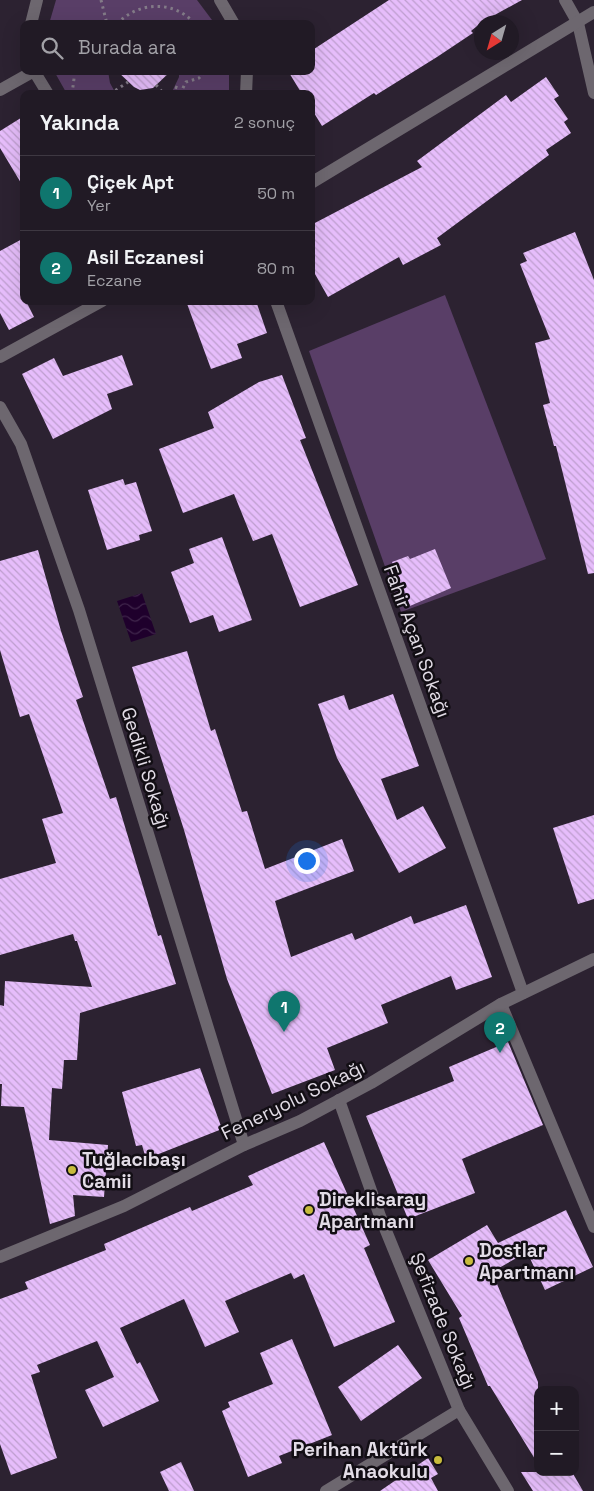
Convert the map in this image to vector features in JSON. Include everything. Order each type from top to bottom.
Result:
[{"type":"street","points":[[33,20],[37,0]]},
{"type":"street","points":[[220,0],[232,20]]},
{"type":"street","points":[[565,0],[578,23],[594,93]]},
{"type":"street","points":[[315,181],[594,12]]},
{"type":"street","points":[[0,90],[27,75]]},
{"type":"street","points":[[36,75],[46,90]]},
{"type":"street","points":[[246,90],[247,75]]},
{"type":"street","points":[[0,357],[95,305]]},
{"type":"street","name":"Fahir Açan Sokağı","points":[[277,305],[523,993]]},
{"type":"street","name":"Gedikli Sokağı","points":[[0,406],[21,444],[78,610],[244,1145]]},
{"type":"street","name":"Feneryolu Sokağı","points":[[0,1257],[124,1206],[244,1145],[300,1121],[371,1084],[501,1004],[594,959]]},
{"type":"street","points":[[501,1004],[594,1227]]},
{"type":"street","name":"Şefizade Sokağı","points":[[339,1100],[380,1216],[459,1410],[508,1491]]},
{"type":"street","points":[[326,1491],[459,1410]]},
{"type":"path","points":[[101,0],[106,20]]},
{"type":"path","points":[[122,20],[134,10],[159,4],[183,12],[191,20]]},
{"type":"path","points":[[73,90],[74,75]]},
{"type":"path","points":[[182,90],[186,82],[199,78],[202,75]]},
{"type":"path","points":[[116,90],[128,82]]},
{"type":"path","points":[[156,84],[161,90]]},
{"type":"path","points":[[175,87],[179,90]]},
{"type":"shaded area","points":[[56,0],[197,0],[212,20],[50,20]]},
{"type":"shaded area","points":[[56,75],[109,75],[114,90],[65,90]]},
{"type":"shaded area","points":[[179,75],[229,75],[229,90],[173,90]]},
{"type":"shaded area","points":[[445,295],[546,559],[401,612],[309,351]]},
{"type":"water","points":[[142,593],[156,634],[131,642],[117,601]]},
{"type":"building","points":[[389,0],[522,0],[495,15],[474,15],[474,29],[471,31],[473,33],[376,95],[374,93],[322,126],[315,115],[315,90],[300,90],[290,75],[315,75],[315,48]]},
{"type":"building","points":[[121,75],[167,75],[153,88],[140,90]]},
{"type":"building","points":[[546,77],[559,96],[554,99],[568,119],[564,122],[571,133],[546,150],[549,155],[437,238],[441,245],[403,265],[399,257],[328,297],[315,274],[315,223],[422,167],[417,161],[506,95],[511,102]]},
{"type":"building","points":[[20,118],[20,181],[0,148],[0,131]]},
{"type":"building","points":[[575,232],[594,280],[594,573],[588,574],[556,446],[554,446],[543,405],[550,403],[535,343],[550,339],[520,264],[527,261],[523,253]]},
{"type":"building","points":[[20,240],[20,305],[28,305],[34,317],[9,330],[0,313],[0,251]]},
{"type":"building","points":[[187,305],[257,305],[267,333],[237,344],[242,358],[211,369]]},
{"type":"building","points":[[122,355],[133,385],[107,394],[112,409],[53,439],[22,374],[54,358],[63,376]]},
{"type":"building","points":[[282,375],[306,438],[300,440],[358,585],[300,607],[272,534],[253,541],[234,494],[183,513],[159,449],[214,428],[208,412],[259,382]]},
{"type":"building","points":[[123,479],[125,485],[136,482],[152,531],[139,535],[140,540],[107,550],[88,490]]},
{"type":"building","points":[[222,537],[252,620],[219,632],[213,615],[190,623],[171,572],[194,563],[189,549]]},
{"type":"building","points":[[435,549],[451,588],[410,606],[392,562],[408,556],[410,559]]},
{"type":"building","points":[[38,550],[61,631],[83,697],[76,700],[110,799],[116,797],[158,936],[161,935],[176,984],[80,1013],[77,1060],[64,1060],[62,1089],[52,1088],[49,1140],[108,1145],[104,1197],[73,1195],[75,1216],[50,1224],[24,1107],[1,1106],[2,1084],[0,1084],[0,1005],[4,1006],[5,981],[92,987],[73,934],[0,955],[0,879],[56,863],[42,819],[63,813],[29,714],[20,717],[0,650],[0,561]]},
{"type":"building","points":[[187,651],[211,731],[215,729],[242,812],[247,811],[265,869],[342,839],[354,871],[275,901],[291,957],[352,933],[355,940],[411,916],[414,924],[466,905],[492,977],[456,990],[451,976],[381,1005],[388,1023],[327,1048],[335,1070],[272,1094],[227,979],[184,830],[132,667]]},
{"type":"building","points":[[393,694],[419,766],[381,779],[397,820],[423,806],[446,848],[399,873],[337,758],[318,704],[344,695],[349,710]]},
{"type":"building","points":[[594,815],[594,899],[578,904],[553,828]]},
{"type":"building","points":[[508,1042],[543,1125],[462,1159],[475,1193],[408,1219],[366,1116],[454,1081],[449,1067]]},
{"type":"building","points":[[200,1068],[222,1129],[146,1159],[142,1145],[136,1146],[122,1092]]},
{"type":"building","points":[[324,1142],[370,1245],[364,1248],[395,1322],[334,1347],[304,1274],[294,1279],[291,1273],[225,1301],[239,1332],[205,1347],[184,1299],[120,1328],[137,1364],[140,1362],[159,1401],[103,1427],[85,1390],[114,1377],[97,1341],[37,1365],[40,1372],[31,1375],[57,1458],[11,1475],[0,1444],[0,1299],[28,1289],[25,1282],[106,1250],[104,1244],[190,1207],[192,1211],[253,1185],[248,1176]]},
{"type":"building","points":[[566,1210],[593,1267],[545,1290],[527,1252],[492,1272],[538,1382],[538,1386],[534,1386],[534,1458],[490,1386],[488,1386],[459,1318],[462,1316],[428,1260],[487,1225],[498,1243]]},
{"type":"building","points":[[292,1339],[332,1435],[279,1456],[282,1463],[248,1477],[222,1411],[230,1407],[228,1402],[273,1384],[260,1353]]},
{"type":"building","points":[[398,1345],[422,1378],[361,1421],[338,1387]]},
{"type":"building","points":[[428,1458],[438,1474],[431,1478],[438,1491],[380,1491]]},
{"type":"building","points":[[181,1462],[194,1491],[169,1491],[160,1472]]},
{"type":"building","points":[[521,1472],[534,1472],[534,1476],[574,1476],[583,1491],[533,1491]]},
{"type":"place","name":"Çiçek Apt","points":[[284,1032]]},
{"type":"place","name":"Asil Eczanesi","points":[[500,1053]]},
{"type":"place","name":"Tuğlacıbaşı Camii","points":[[72,1170]]},
{"type":"place","name":"Direklisaray Apartmanı","points":[[309,1210]]},
{"type":"place","name":"Dostlar Apartmanı","points":[[469,1261]]},
{"type":"place","name":"Perihan Aktürk Anaokulu","points":[[438,1460]]}]
